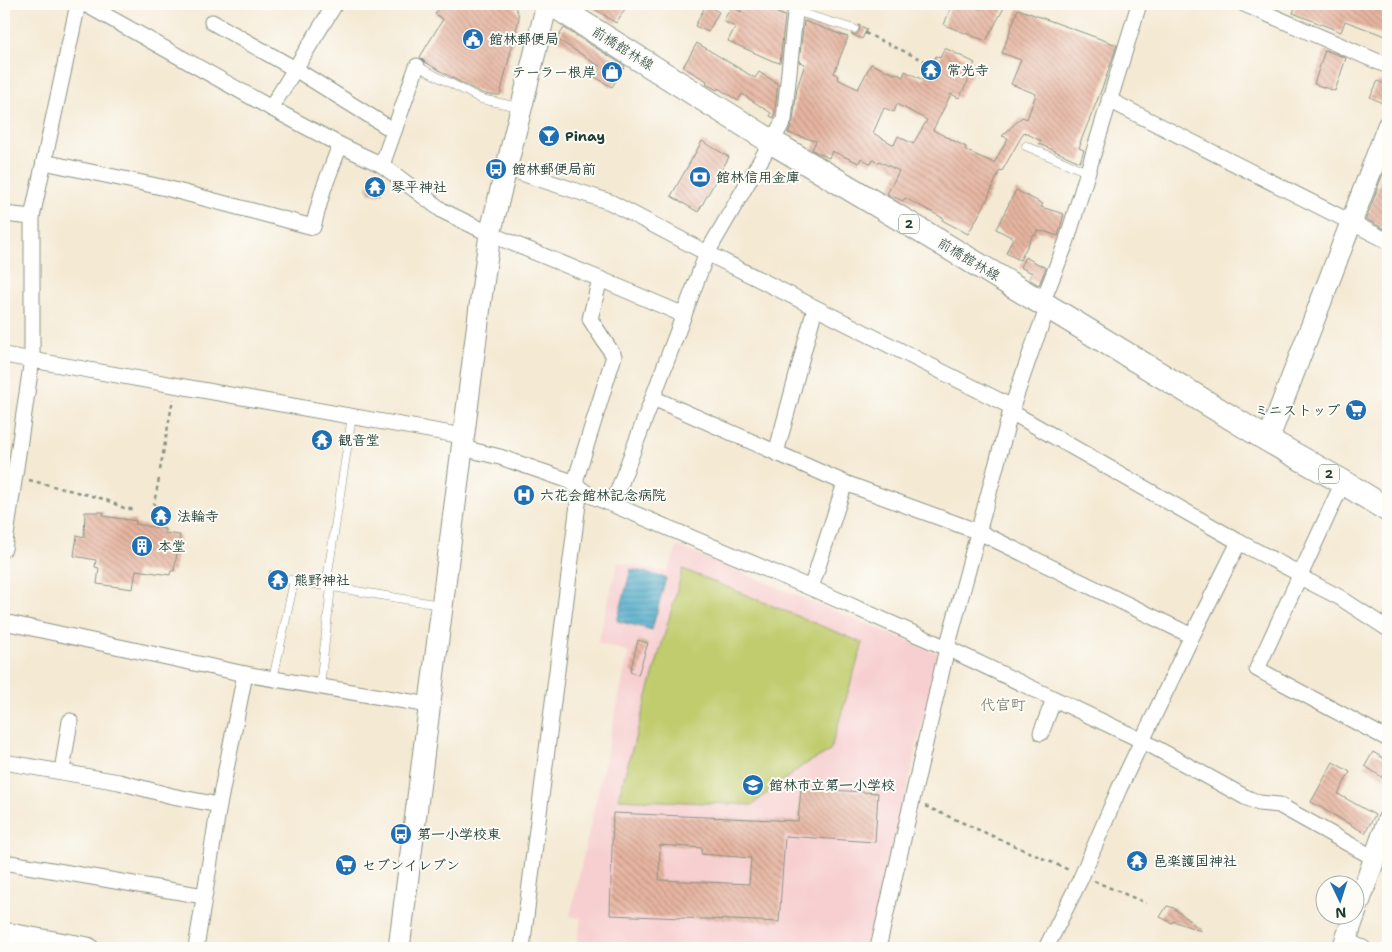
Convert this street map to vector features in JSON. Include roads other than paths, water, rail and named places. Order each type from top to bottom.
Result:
[{"type":"main road","name":"前橋館林線","points":[[552,4],[772,142],[1388,510]]},
{"type":"street","points":[[4,549],[8,494],[14,477],[32,359],[32,216],[78,4]]},
{"type":"street","points":[[85,4],[271,108],[382,165],[443,211],[490,234],[684,315]]},
{"type":"street","points":[[271,108],[334,4]]},
{"type":"street","points":[[399,948],[490,234],[547,4]]},
{"type":"street","points":[[878,948],[947,648],[1011,410],[1066,243],[1139,4]]},
{"type":"street","points":[[1244,4],[1388,66]]},
{"type":"street","points":[[614,504],[707,253],[784,120],[796,7]]},
{"type":"street","points":[[212,22],[295,69],[394,131]]},
{"type":"street","points":[[382,165],[417,66]]},
{"type":"street","points":[[1109,100],[1388,241]]},
{"type":"street","points":[[1268,440],[1388,126]]},
{"type":"street","points":[[44,162],[166,188],[312,227],[323,190],[340,145]]},
{"type":"street","points":[[506,168],[610,202],[1011,410],[1240,542],[1300,574],[1304,580],[1339,597],[1388,629]]},
{"type":"street","points":[[4,214],[32,216]]},
{"type":"street","points":[[522,948],[577,486],[614,356],[590,319],[600,279]]},
{"type":"street","points":[[776,453],[815,308]]},
{"type":"street","points":[[4,355],[352,416],[463,442],[567,480],[590,495],[811,588],[947,648],[1143,741],[1245,797],[1259,803],[1279,804],[1374,858]]},
{"type":"street","points":[[653,398],[845,483],[979,532],[1192,636]]},
{"type":"street","points":[[1343,482],[1257,669],[1388,739]]},
{"type":"street","points":[[811,588],[845,483]]},
{"type":"street","points":[[1046,948],[1082,876],[1119,789],[1192,636],[1240,542]]},
{"type":"street","points":[[4,622],[245,674],[429,705]]},
{"type":"street","points":[[196,948],[219,805],[245,674]]},
{"type":"street","points":[[1041,734],[1054,699]]},
{"type":"street","points":[[62,771],[70,721]]},
{"type":"street","points":[[4,762],[119,782],[172,796],[219,805]]},
{"type":"street","points":[[1351,946],[1374,858],[1388,820]]},
{"type":"street","points":[[4,862],[204,896]]},
{"type":"street","points":[[4,933],[88,948]]},
{"type":"lane","points":[[796,7],[854,29]]},
{"type":"lane","points":[[417,66],[481,99],[521,107]]},
{"type":"lane","points":[[1026,146],[1087,172]]},
{"type":"lane","points":[[320,687],[329,587],[352,416]]},
{"type":"lane","points":[[273,679],[292,581],[442,606]]},
{"type":"water","points":[[631,569],[666,578],[652,630],[617,621]]},
{"type":"place","name":"館林郵便局","points":[[473,39]]},
{"type":"place","name":"常光寺","points":[[931,70]]},
{"type":"place","name":"テーラー根岸","points":[[612,72]]},
{"type":"place","name":"Pinay","points":[[549,136]]},
{"type":"place","name":"館林郵便局前","points":[[496,169]]},
{"type":"place","name":"館林信用金庫","points":[[700,177]]},
{"type":"place","name":"琴平神社","points":[[375,187]]},
{"type":"place","name":"ミニストップ","points":[[1356,410]]},
{"type":"place","name":"観音堂","points":[[322,440]]},
{"type":"place","name":"六花会館林記念病院","points":[[524,495]]},
{"type":"place","name":"法輪寺","points":[[161,516]]},
{"type":"place","name":"本堂","points":[[142,546]]},
{"type":"place","name":"熊野神社","points":[[278,580]]},
{"type":"place","name":"館林市立第一小学校","points":[[753,785]]},
{"type":"place","name":"第一小学校東","points":[[401,834]]},
{"type":"place","name":"邑楽護国神社","points":[[1137,861]]},
{"type":"place","name":"セブンイレブン","points":[[346,865]]},
{"type":"district","name":"代官町","points":[[1003,705]]}]
